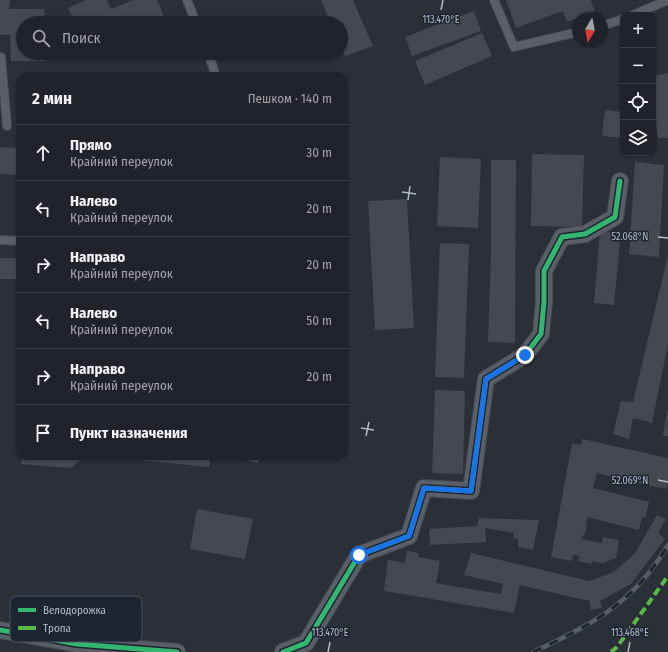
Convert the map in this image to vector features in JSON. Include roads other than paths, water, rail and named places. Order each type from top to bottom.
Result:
[{"type":"street","points":[[283,652],[306,642],[359,555],[409,536],[424,488],[471,491],[486,379],[525,355],[542,334],[544,271],[562,237],[585,234],[615,217],[620,181]]},
{"type":"street","points":[[0,630],[10,632]]},
{"type":"street","points":[[66,642],[177,652]]},
{"type":"lane","points":[[188,0],[194,16]]},
{"type":"lane","points":[[494,0],[514,47],[572,33]]},
{"type":"lane","points":[[640,12],[668,0]]},
{"type":"lane","points":[[608,24],[620,21]]},
{"type":"lane","points":[[0,57],[7,126]]},
{"type":"lane","points":[[210,60],[215,72]]},
{"type":"lane","points":[[0,240],[16,241]]},
{"type":"railway","points":[[533,652],[593,622],[610,610],[641,582],[655,565],[668,545]]}]
